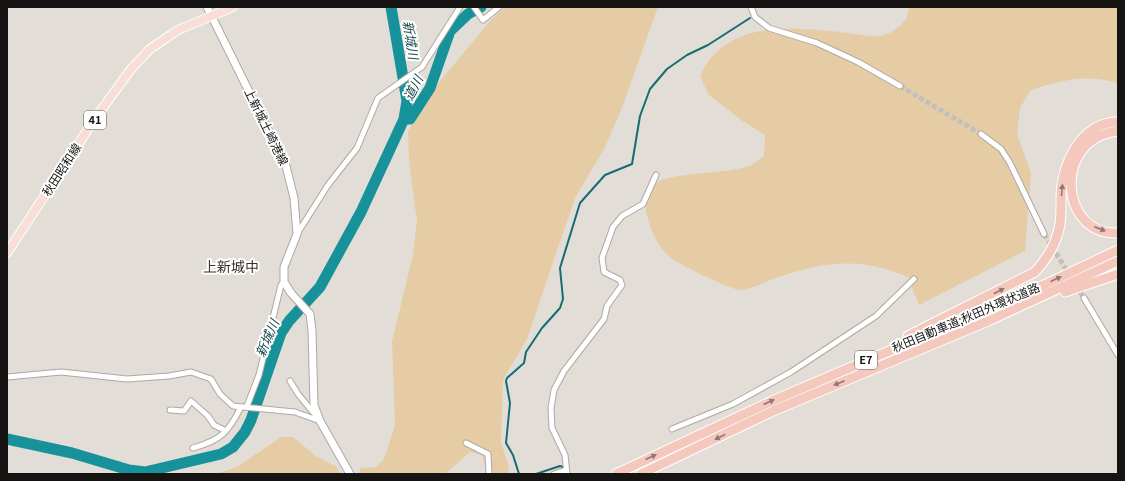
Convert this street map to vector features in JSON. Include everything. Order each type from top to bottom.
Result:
[{"type":"highway","points":[[826,377],[1035,272],[1048,258],[1060,225],[1062,186],[1066,167],[1077,146],[1095,128],[1108,122],[1118,122]]},
{"type":"highway","points":[[1118,131],[1104,132],[1091,140],[1079,155],[1071,173],[1072,201],[1081,216],[1094,228],[1113,234],[1118,233]]},
{"type":"highway","name":"秋田自動車道;秋田外環状道路","points":[[616,474],[826,377],[1044,285],[1118,250]]},
{"type":"highway","name":"秋田自動車道;秋田外環状道路","points":[[641,474],[773,411],[988,321],[1118,261]]},
{"type":"highway","points":[[988,321],[1118,274]]},
{"type":"main road","name":"上新城土崎港線","points":[[207,7],[286,166],[294,198],[297,234],[284,267],[284,282]]},
{"type":"main road","name":"秋田昭和線","points":[[7,253],[94,120],[131,69],[159,42],[178,30],[233,7]]},
{"type":"main road","points":[[284,282],[310,314],[312,331],[314,405],[320,421],[350,474]]},
{"type":"street","points":[[297,234],[328,185],[357,148],[378,98],[422,67],[460,7]]},
{"type":"street","points":[[474,7],[483,20],[499,7]]},
{"type":"street","points":[[751,7],[755,17],[769,28],[817,43],[858,62],[900,86]]},
{"type":"street","points":[[981,134],[1001,149],[1010,163],[1044,234]]},
{"type":"street","points":[[554,474],[567,472],[565,455],[552,428],[551,408],[554,390],[564,371],[604,319],[607,306],[622,285],[620,280],[604,272],[602,258],[612,227],[622,216],[643,204],[656,175]]},
{"type":"street","points":[[672,429],[733,404],[791,372],[876,316],[914,280]]},
{"type":"street","points":[[193,448],[218,439],[234,423],[246,407],[259,375],[281,285],[284,282]]},
{"type":"street","points":[[1084,298],[1118,355]]},
{"type":"street","points":[[7,377],[61,372],[127,380],[169,376],[191,372],[211,379],[228,402],[246,407],[295,412],[320,421]]},
{"type":"street","points":[[290,380],[298,394],[320,421]]},
{"type":"street","points":[[170,410],[184,411],[191,401],[208,416],[214,424],[226,431]]},
{"type":"street","points":[[466,443],[488,454],[489,474]]},
{"type":"shaded area","points":[[505,7],[658,7],[622,108],[604,149],[575,198],[527,339],[503,380],[501,442],[509,467],[507,474],[488,474],[482,455],[470,452],[445,474],[360,474],[360,468],[376,467],[384,459],[395,425],[392,341],[413,255],[417,221],[409,162],[408,132],[421,104],[490,21]]},
{"type":"shaded area","points":[[909,7],[1118,7],[1118,83],[1095,79],[1074,79],[1053,83],[1031,90],[1020,108],[1017,134],[1031,173],[1025,251],[919,305],[908,277],[874,266],[844,264],[813,267],[742,290],[706,277],[667,255],[654,236],[646,210],[646,199],[655,184],[672,177],[740,169],[751,165],[764,156],[765,135],[741,120],[709,95],[700,77],[711,58],[726,44],[744,36],[764,31],[807,29],[868,36],[883,35],[892,32],[903,23],[907,18]]},
{"type":"shaded area","points":[[281,437],[293,437],[317,457],[336,466],[340,474],[215,474],[237,467]]},
{"type":"waterway","name":"新城川","points":[[7,439],[72,453],[129,470],[145,472],[221,454],[233,447],[245,432],[251,420],[281,333],[289,321],[320,287],[361,212],[404,119],[407,101],[391,7]]},
{"type":"waterway","name":"道川","points":[[404,119],[410,119],[430,88],[450,31],[468,14],[481,7]]},
{"type":"waterway","points":[[519,474],[513,455],[506,443],[510,403],[506,381],[507,378],[524,363],[526,352],[542,328],[560,308],[563,299],[560,268],[580,203],[605,175],[632,164],[640,116],[650,89],[667,69],[687,55],[708,45],[750,18]]},
{"type":"waterway","points":[[536,474],[560,466],[563,467]]},
{"type":"tunnel","points":[[900,86],[981,134]]},
{"type":"tunnel","points":[[1044,234],[1084,298]]},
{"type":"district","name":"上新城中","points":[[231,267]]}]
